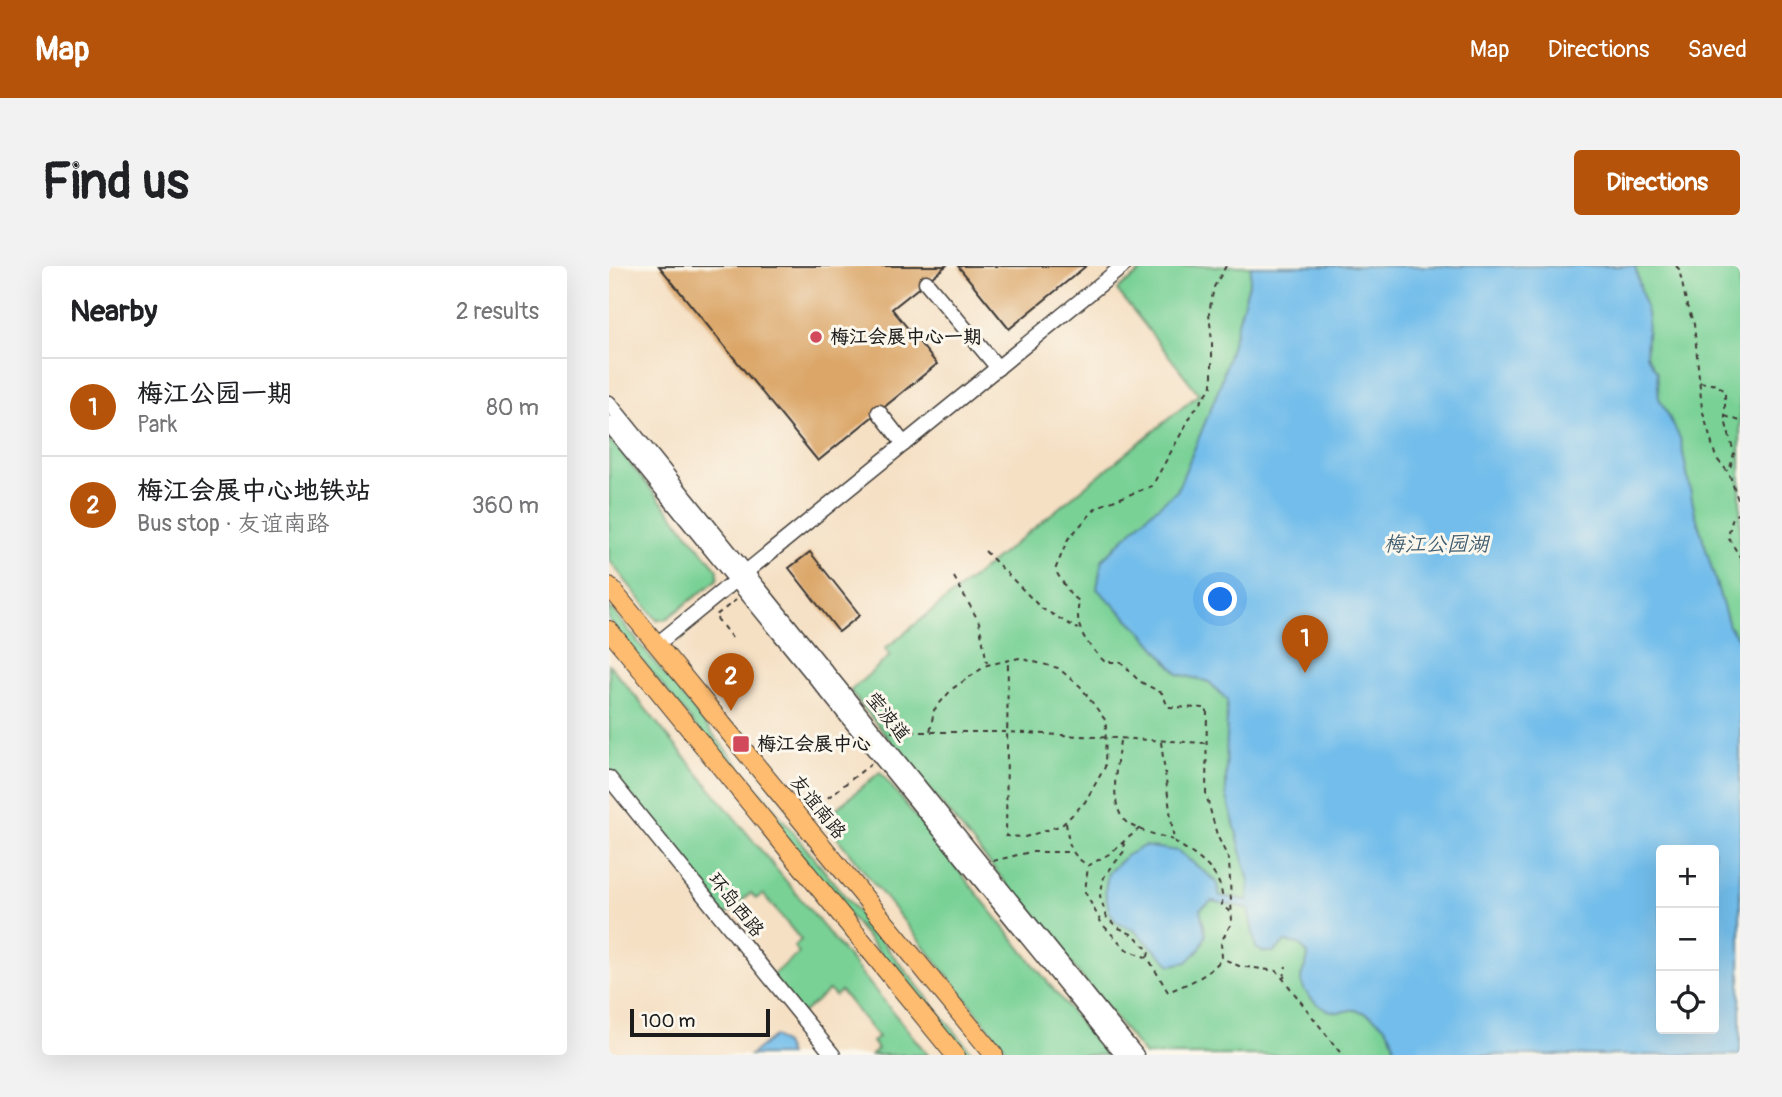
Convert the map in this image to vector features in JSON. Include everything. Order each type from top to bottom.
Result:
[{"type":"main road","name":"友谊南路","points":[[609,586],[994,1055]]},
{"type":"main road","points":[[609,630],[955,1055]]},
{"type":"street","points":[[656,645],[1123,266]]},
{"type":"street","points":[[926,282],[998,368]]},
{"type":"street","name":"莹波道","points":[[609,403],[741,576],[746,593],[1123,1055]]},
{"type":"street","points":[[879,412],[904,444]]},
{"type":"street","name":"莹波道","points":[[609,424],[876,733],[1136,1055]]},
{"type":"street","name":"环岛西路","points":[[609,778],[833,1055]]},
{"type":"street","name":"环岛西路","points":[[609,793],[822,1055]]},
{"type":"path","points":[[1079,630],[1076,616],[1079,601],[1070,594],[1055,570],[1068,539],[1097,507],[1152,486],[1192,414],[1212,386],[1209,313],[1214,287],[1226,266]]},
{"type":"path","points":[[1676,266],[1686,306],[1694,324],[1702,410],[1716,458],[1729,473],[1740,506]]},
{"type":"path","points":[[1698,382],[1717,385],[1725,391],[1725,415],[1734,453],[1729,473]]},
{"type":"path","points":[[1725,415],[1740,421]]},
{"type":"path","points":[[1740,513],[1733,516],[1728,537],[1740,557]]},
{"type":"path","points":[[985,551],[1041,608],[1079,630],[1105,662],[1121,662],[1139,681],[1162,693],[1168,707],[1207,708],[1206,794],[1217,835],[1229,860],[1232,922],[1221,942],[1222,958],[1213,970],[1194,982],[1168,992],[1148,958],[1149,951],[1135,936],[1107,918],[1100,895],[1104,877],[1125,850],[1123,842]]},
{"type":"path","points":[[954,577],[979,622],[987,665]]},
{"type":"path","points":[[732,638],[715,616],[746,593]]},
{"type":"path","points":[[930,733],[934,710],[951,689],[987,665],[1009,660],[1019,658],[1058,668],[1080,686],[1106,721],[1105,767],[1085,802],[1062,825],[1025,837],[1006,836],[1009,660]]},
{"type":"path","points":[[876,733],[1008,732],[1206,744]]},
{"type":"path","points":[[1120,740],[1114,788],[1121,815],[1128,823],[1174,841],[1212,869],[1223,892],[1222,905],[1231,911]]},
{"type":"path","points":[[1161,742],[1174,841]]},
{"type":"path","points":[[801,819],[880,757]]},
{"type":"path","points":[[1065,821],[1071,852],[1088,866]]},
{"type":"path","points":[[1140,828],[1088,866],[1085,892],[1102,924],[1127,950],[1148,958]]},
{"type":"path","points":[[981,863],[1030,852],[1071,852]]},
{"type":"path","points":[[1222,958],[1240,966],[1277,971],[1342,1055]]},
{"type":"path","points":[[1284,979],[1286,966]]},
{"type":"green space","name":"梅江公园湖","points":[[1148,266],[1736,266],[1740,274],[1740,1055],[1145,1055],[850,691],[890,656],[885,649],[1199,394],[1117,290]]},
{"type":"green space","points":[[609,438],[718,570],[717,580],[665,620],[657,620],[609,560]]},
{"type":"green space","points":[[609,606],[974,1055],[963,1055],[609,620]]},
{"type":"green space","points":[[609,664],[928,1055],[871,1055],[878,1049],[872,1042],[878,1037],[841,991],[835,996],[829,990],[801,1014],[770,977],[799,953],[794,946],[801,940],[763,894],[756,899],[751,893],[722,918],[609,781]]},
{"type":"green space","points":[[880,772],[1106,1055],[1011,1055],[823,820]]},
{"type":"water","name":"梅江公园湖","points":[[1251,266],[1635,266],[1648,318],[1646,355],[1657,372],[1659,398],[1680,438],[1694,509],[1729,626],[1740,641],[1740,1055],[1394,1055],[1390,1034],[1377,1020],[1355,1010],[1327,1010],[1312,999],[1301,980],[1308,954],[1299,944],[1285,942],[1274,952],[1263,952],[1256,948],[1248,908],[1212,901],[1200,909],[1206,935],[1200,949],[1187,962],[1171,965],[1134,930],[1117,923],[1109,911],[1105,891],[1108,873],[1126,856],[1144,846],[1178,851],[1216,881],[1220,896],[1248,900],[1249,881],[1226,793],[1227,700],[1209,682],[1178,674],[1144,634],[1097,589],[1102,560],[1177,491],[1220,386],[1250,280]]},
{"type":"water","points":[[774,1036],[784,1044],[789,1055],[750,1055]]},
{"type":"building","name":"梅江会展中心一期","points":[[659,266],[946,266],[892,309],[937,364],[818,461]]},
{"type":"building","name":"梅江会展中心一期","points":[[958,266],[1086,266],[1009,329]]},
{"type":"building","points":[[810,552],[860,615],[839,632],[789,568]]},
{"type":"place","name":"梅江会展中心一期","points":[[816,337]]},
{"type":"place","name":"梅江公园一期","points":[[1305,673]]},
{"type":"place","name":"梅江会展中心地铁站","points":[[731,711]]},
{"type":"place","name":"梅江会展中心","points":[[741,744]]}]
